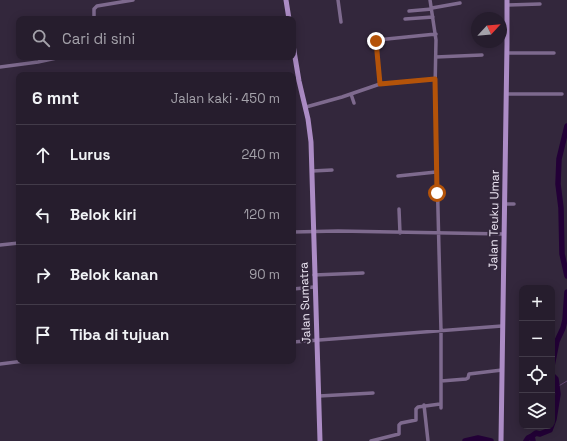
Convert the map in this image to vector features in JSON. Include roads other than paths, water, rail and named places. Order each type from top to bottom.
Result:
[{"type":"main road","points":[[286,0],[289,16]]},
{"type":"main road","name":"Jalan Teuku Umar","points":[[501,440],[507,2]]},
{"type":"main road","name":"Jalan Sumatra","points":[[296,60],[306,107],[311,142],[314,287],[320,441]]},
{"type":"street","points":[[94,16],[94,9],[97,6],[133,0]]},
{"type":"street","points":[[338,0],[341,22]]},
{"type":"street","points":[[371,441],[398,435],[400,432],[399,424],[416,420],[416,408],[424,406],[440,406],[441,331],[436,172],[436,34],[430,0]]},
{"type":"street","points":[[507,2],[540,4]]},
{"type":"street","points":[[409,11],[432,9],[460,3]]},
{"type":"street","points":[[405,19],[433,17]]},
{"type":"street","points":[[380,84],[376,43],[377,40],[436,34]]},
{"type":"street","points":[[507,53],[554,53]]},
{"type":"street","points":[[436,57],[482,55]]},
{"type":"street","points":[[0,67],[47,60]]},
{"type":"street","points":[[306,107],[380,84],[435,79]]},
{"type":"street","points":[[351,94],[354,103]]},
{"type":"street","points":[[506,94],[562,94]]},
{"type":"street","points":[[312,171],[332,170]]},
{"type":"street","points":[[398,176],[436,172]]},
{"type":"street","points":[[504,204],[514,204]]},
{"type":"street","points":[[399,209],[400,233]]},
{"type":"street","points":[[296,232],[504,234]]},
{"type":"street","points":[[0,245],[16,243]]},
{"type":"street","points":[[314,275],[363,273]]},
{"type":"street","points":[[296,289],[314,287]]},
{"type":"street","points":[[296,342],[502,326]]},
{"type":"street","points":[[0,364],[16,362]]},
{"type":"street","points":[[441,381],[466,379],[468,378],[469,374],[502,370]]},
{"type":"street","points":[[319,396],[373,394]]},
{"type":"street","points":[[424,406],[428,441]]},
{"type":"waterway","points":[[567,126],[559,159],[558,184],[561,208],[562,254],[567,276]]},
{"type":"waterway","points":[[533,441],[532,436],[536,433],[540,434],[550,430],[554,419],[558,394],[556,379],[552,375],[552,366],[557,341],[565,320],[567,292]]},
{"type":"waterway","points":[[557,387],[567,381]]},
{"type":"waterway","points":[[526,441],[532,436]]},
{"type":"waterway","points":[[465,441],[478,438],[491,441]]}]
